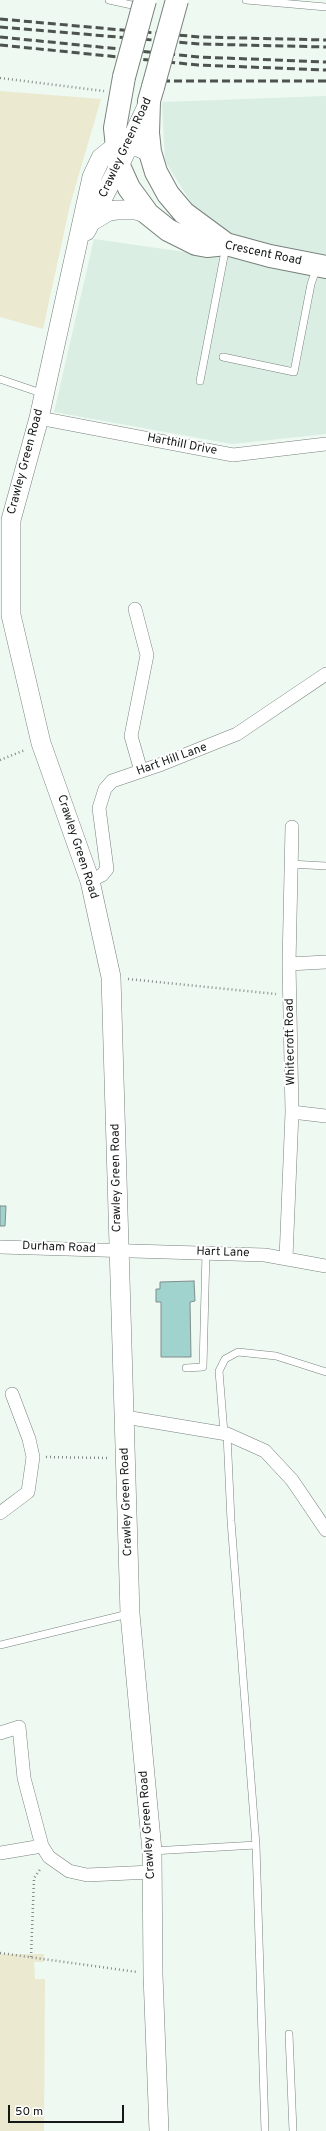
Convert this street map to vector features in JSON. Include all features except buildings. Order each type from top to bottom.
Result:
[{"type":"highway","name":"Crawley Green Road","points":[[151,94],[177,0]]},
{"type":"highway","name":"Crawley Green Road","points":[[121,152],[116,117],[122,85],[144,4]]},
{"type":"highway","points":[[151,94],[150,152],[161,183],[176,204],[197,223],[226,244]]},
{"type":"highway","points":[[121,152],[129,188],[148,214]]},
{"type":"highway","name":"Crescent Road","points":[[148,214],[168,230],[196,244],[207,246],[226,244],[322,266]]},
{"type":"street","name":"Crawley Green Road","points":[[77,246],[92,221],[121,152],[151,94]]},
{"type":"street","points":[[121,152],[138,146],[150,152]]},
{"type":"street","name":"Crawley Green Road","points":[[121,152],[101,158],[92,177],[39,418],[11,520],[11,616],[42,743],[90,881],[111,977],[130,1614],[152,1851],[153,1975],[159,2131]]},
{"type":"street","name":"Crescent Road","points":[[92,221],[106,213],[117,210],[136,210],[148,214]]},
{"type":"street","name":"Harthill Drive","points":[[39,418],[233,455],[326,444]]},
{"type":"street","points":[[135,609],[147,655],[131,736],[141,771]]},
{"type":"street","name":"Hart Hill Lane","points":[[90,881],[102,875],[107,869],[99,808],[105,789],[112,781],[237,734],[326,674]]},
{"type":"street","name":"Whitecroft Road","points":[[286,1258],[292,1112],[289,964],[292,827]]},
{"type":"street","points":[[289,964],[326,962]]},
{"type":"street","points":[[292,1112],[326,1116]]},
{"type":"street","name":"Durham Road","points":[[0,1247],[118,1250]]},
{"type":"street","name":"Hart Lane","points":[[118,1250],[265,1255],[326,1266]]},
{"type":"street","points":[[0,1513],[28,1492],[33,1457],[29,1439],[12,1394]]},
{"type":"street","points":[[125,1418],[226,1433],[265,1451],[292,1480],[326,1530]]},
{"type":"street","points":[[0,1732],[19,1727],[24,1778],[45,1852],[69,1871],[87,1875],[152,1872]]},
{"type":"street","points":[[0,1853],[45,1852]]},
{"type":"lane","points":[[109,0],[144,4]]},
{"type":"lane","points":[[246,0],[326,7]]},
{"type":"lane","points":[[200,381],[226,244]]},
{"type":"lane","points":[[223,357],[294,372],[311,284],[322,266]]},
{"type":"lane","points":[[0,379],[44,394]]},
{"type":"lane","points":[[290,864],[326,866]]},
{"type":"lane","points":[[186,1368],[203,1366],[206,1252]]},
{"type":"lane","points":[[265,2131],[256,1845],[231,1520],[226,1433],[219,1371],[226,1359],[238,1352],[276,1356],[326,1372]]},
{"type":"lane","points":[[0,1644],[130,1614]]},
{"type":"lane","points":[[152,1851],[256,1845]]},
{"type":"lane","points":[[289,2034],[293,2131]]},
{"type":"path","points":[[0,78],[122,85]]},
{"type":"path","points":[[0,760],[42,743]]},
{"type":"path","points":[[111,977],[290,995]]},
{"type":"path","points":[[33,1457],[125,1459]]},
{"type":"path","points":[[31,1958],[34,1878],[45,1852]]},
{"type":"path","points":[[0,1953],[153,1975]]},
{"type":"shaded area","points":[[0,91],[101,99],[70,205],[43,329],[0,317]]},
{"type":"shaded area","points":[[326,96],[326,434],[232,444],[54,412],[94,239],[213,256],[222,226],[192,204],[165,161],[162,102]]},
{"type":"shaded area","points":[[0,1954],[44,1954],[44,1962],[34,1962],[35,1979],[45,1979],[44,2131],[0,2131]]},
{"type":"railway","points":[[0,19],[200,37],[326,40]]},
{"type":"railway","points":[[0,27],[200,44],[326,47]]},
{"type":"railway","points":[[0,37],[199,57],[326,62]]},
{"type":"railway","points":[[0,45],[198,65],[326,70]]},
{"type":"railway","points":[[162,81],[326,81]]}]
